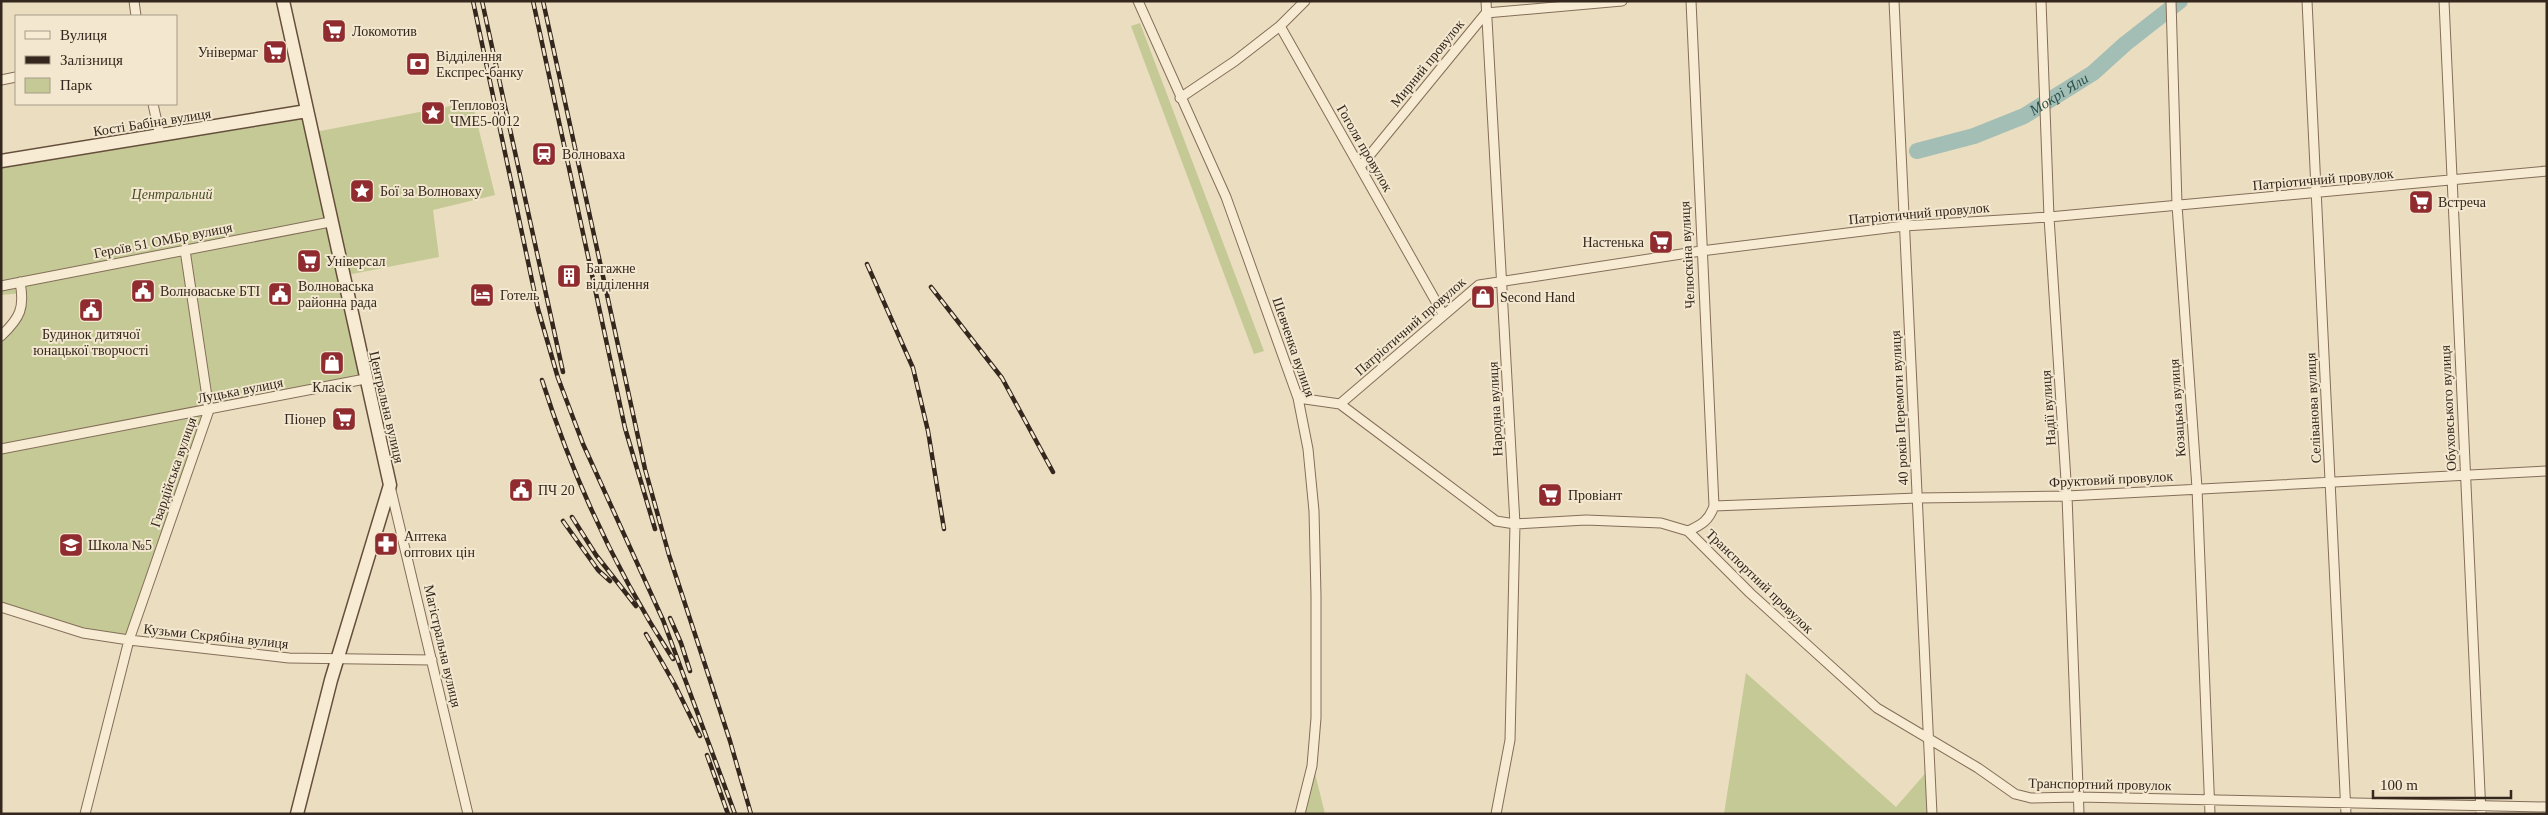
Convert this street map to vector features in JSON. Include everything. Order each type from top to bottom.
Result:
[{"type":"main road","name":"Центральна вулиця","points":[[283,1],[330,222],[390,485],[337,660],[297,814]]},
{"type":"main road","name":"Кості Бабіна вулиця","points":[[1,161],[307,111]]},
{"type":"street","points":[[134,1],[136,15]]},
{"type":"street","name":"Шевченка вулиця","points":[[1138,1],[1226,197],[1298,398],[1308,449],[1314,510],[1316,596],[1316,718],[1312,766],[1300,814]]},
{"type":"street","points":[[1180,98],[1235,61],[1280,26],[1306,1]]},
{"type":"street","name":"Народна вулиця","points":[[1486,1],[1515,524],[1510,740],[1496,814]]},
{"type":"street","points":[[1486,13],[1622,1]]},
{"type":"street","name":"Челюскіна вулиця","points":[[1691,1],[1714,506]]},
{"type":"street","name":"40 років Перемоги вулиця","points":[[1894,1],[1932,814]]},
{"type":"street","name":"Надії вулиця","points":[[2041,1],[2049,217],[2067,496],[2079,814]]},
{"type":"street","name":"Козацька вулиця","points":[[2171,1],[2177,205],[2197,488],[2210,814]]},
{"type":"street","name":"Селіванова вулиця","points":[[2308,1],[2315,193],[2346,814]]},
{"type":"street","name":"Обуховського вулиця","points":[[2444,1],[2481,811]]},
{"type":"street","name":"Мирний провулок","points":[[1360,167],[1486,13]]},
{"type":"street","name":"Гоголя провулок","points":[[1280,26],[1443,314]]},
{"type":"street","points":[[1,80],[15,77]]},
{"type":"street","points":[[153,105],[160,136]]},
{"type":"street","name":"Патріотичний провулок","points":[[1340,404],[1443,314],[1479,286],[1701,251],[1904,226],[2049,217],[2451,182],[2547,171]]},
{"type":"street","name":"Героїв 51 ОМБр вулиця","points":[[1,286],[330,222]]},
{"type":"street","name":"Гвардійська вулиця","points":[[85,814],[129,640],[210,410],[185,250]]},
{"type":"street","points":[[1,336],[13,325],[21,313],[22,293],[20,282]]},
{"type":"street","name":"Луцька вулиця","points":[[1,449],[210,410],[365,378]]},
{"type":"street","points":[[1298,398],[1340,404],[1496,521],[1515,524],[1586,520],[1661,523],[1688,531],[1701,525],[1711,516],[1714,506]]},
{"type":"street","name":"Фруктовий провулок","points":[[1714,506],[1917,498],[2067,496],[2547,471]]},
{"type":"street","name":"Магістральна вулиця","points":[[390,485],[468,814]]},
{"type":"street","name":"Транспортний провулок","points":[[1688,531],[1750,593],[1877,708],[1978,768],[2015,794],[2030,798],[2078,797],[2210,800],[2481,811],[2547,807]]},
{"type":"street","name":"Кузьми Скрябіна вулиця","points":[[1,606],[83,633],[129,640],[289,658],[432,660]]},
{"type":"green space","points":[[1140,23],[1264,351],[1254,354],[1131,26]]},
{"type":"green space","points":[[472,102],[495,195],[433,210],[439,257],[347,275],[315,132]]},
{"type":"green space","name":"Центральний","points":[[303,111],[362,379],[209,410],[129,640],[83,633],[1,607],[1,336],[13,325],[22,293],[1,295],[1,161]]},
{"type":"green space","points":[[1746,673],[1896,807],[1930,768],[1932,814],[1724,814]]},
{"type":"green space","points":[[1314,769],[1325,814],[1302,814]]},
{"type":"waterway","name":"Мокрі Яли","points":[[1917,151],[1974,136],[2024,116],[2093,73],[2125,44],[2180,1]]},
{"type":"railway","points":[[473,1],[538,309],[558,378],[583,444],[663,620],[735,814]]},
{"type":"railway","points":[[482,1],[563,372]]},
{"type":"railway","points":[[533,1],[625,428],[655,529]]},
{"type":"railway","points":[[543,1],[645,469],[669,555],[730,741],[751,814]]},
{"type":"railway","points":[[867,264],[913,368],[928,431],[944,529]]},
{"type":"railway","points":[[931,287],[1002,378],[1053,472]]},
{"type":"railway","points":[[542,380],[554,417],[598,524],[633,593],[673,659]]},
{"type":"railway","points":[[572,517],[596,555],[636,606]]},
{"type":"railway","points":[[563,521],[598,570],[610,581]]},
{"type":"railway","points":[[670,618],[690,671]]},
{"type":"railway","points":[[646,634],[675,685],[700,736]]},
{"type":"railway","points":[[707,755],[728,814]]},
{"type":"place","name":"Локомотив","points":[[334,31]]},
{"type":"place","name":"Універмаг","points":[[275,52]]},
{"type":"place","name":"Відділення Експрес-банку","points":[[418,64]]},
{"type":"place","name":"Тепловоз ЧМЕ5-0012","points":[[433,113]]},
{"type":"place","name":"Волноваха","points":[[544,154]]},
{"type":"place","name":"Бої за Волноваху","points":[[362,191]]},
{"type":"place","name":"Встреча","points":[[2421,202]]},
{"type":"place","name":"Настенька","points":[[1661,242]]},
{"type":"place","name":"Універсал","points":[[309,261]]},
{"type":"place","name":"Багажне відділення","points":[[569,276]]},
{"type":"place","name":"Волноваське БТІ","points":[[143,291]]},
{"type":"place","name":"Волноваська районна рада","points":[[280,294]]},
{"type":"place","name":"Готель","points":[[482,295]]},
{"type":"place","name":"Second Hand","points":[[1483,297]]},
{"type":"place","name":"Будинок дитячої юнацької творчості","points":[[91,310]]},
{"type":"place","name":"Класік","points":[[332,363]]},
{"type":"place","name":"Піонер","points":[[344,419]]},
{"type":"place","name":"ПЧ 20","points":[[521,490]]},
{"type":"place","name":"Провіант","points":[[1550,495]]},
{"type":"place","name":"Аптека оптових цін","points":[[386,544]]},
{"type":"place","name":"Школа №5","points":[[71,545]]}]
